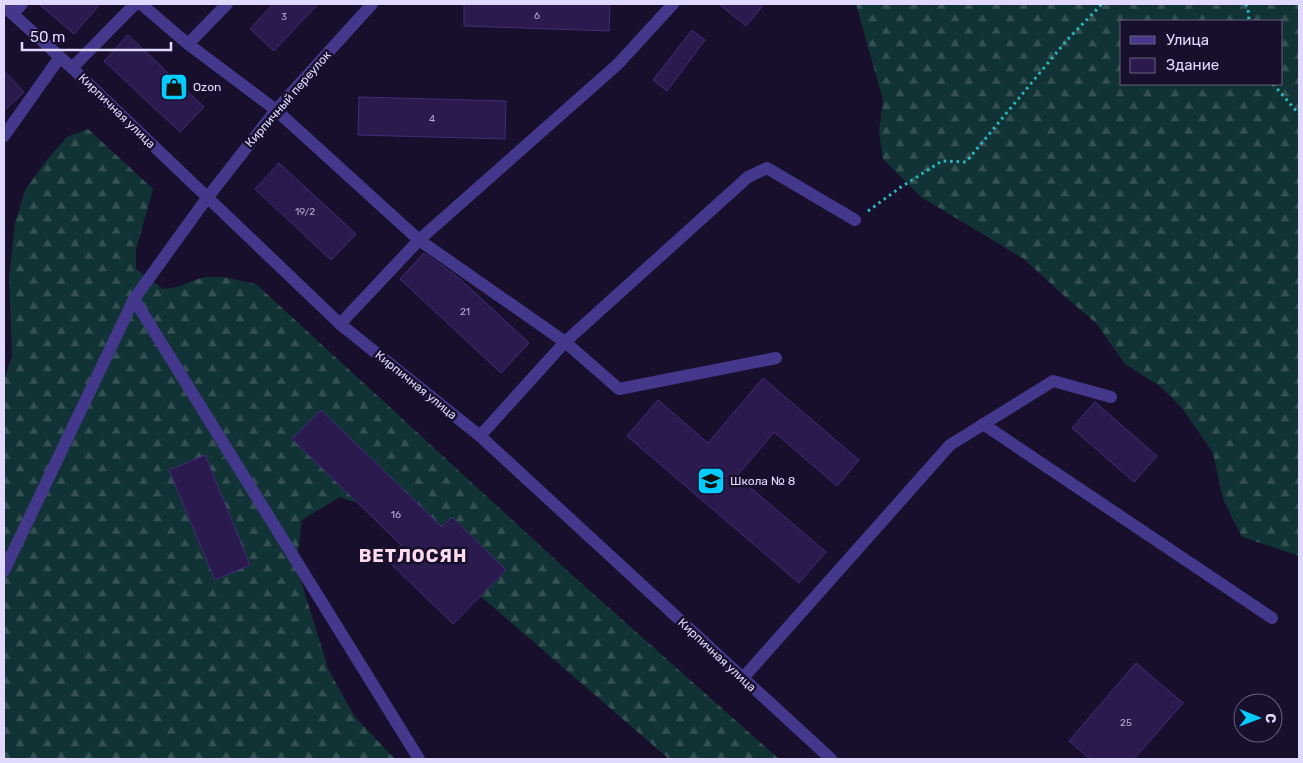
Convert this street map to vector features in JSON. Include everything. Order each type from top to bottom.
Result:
[{"type":"street","points":[[8,10],[22,4]]},
{"type":"street","points":[[72,68],[135,4]]},
{"type":"street","points":[[141,4],[188,44],[276,110],[419,240],[564,342],[619,389],[776,358]]},
{"type":"street","points":[[188,44],[227,4]]},
{"type":"street","name":"Кирпичный переулок","points":[[4,570],[134,299],[207,198],[276,110],[372,4]]},
{"type":"street","points":[[340,324],[419,240],[618,64],[673,4]]},
{"type":"street","name":"Кирпичная улица","points":[[8,10],[72,68],[340,324],[480,436],[831,759]]},
{"type":"street","points":[[4,136],[60,57]]},
{"type":"street","points":[[480,436],[564,342],[748,176],[767,168],[855,220]]},
{"type":"street","points":[[134,299],[419,759]]},
{"type":"street","points":[[743,678],[950,444],[1053,381],[1111,398]]},
{"type":"street","points":[[983,424],[1272,618]]},
{"type":"path","points":[[855,220],[942,161],[966,162],[1067,40],[1102,4]]},
{"type":"path","points":[[1246,4],[1250,20]]},
{"type":"path","points":[[1274,85],[1299,114]]},
{"type":"green space","points":[[856,4],[1299,4],[1299,556],[1242,537],[1223,499],[1213,453],[1182,408],[1161,387],[1125,364],[1097,324],[1024,259],[921,197],[883,159],[879,132],[883,100]]},
{"type":"green space","points":[[88,129],[153,189],[136,250],[136,269],[163,289],[177,287],[206,277],[223,277],[256,284],[571,574],[779,759],[669,759],[383,512],[340,497],[302,520],[296,565],[329,671],[355,717],[395,759],[4,759],[4,378],[12,357],[9,278],[15,223],[25,190],[46,161],[67,137]]},
{"type":"building","points":[[39,4],[100,4],[74,34]]},
{"type":"building","points":[[273,4],[318,4],[274,51],[250,29]]},
{"type":"building","points":[[464,4],[610,4],[609,31],[464,26]]},
{"type":"building","points":[[719,4],[764,4],[746,26]]},
{"type":"building","points":[[692,30],[705,40],[667,91],[653,80]]},
{"type":"building","points":[[128,35],[204,107],[180,132],[104,61]]},
{"type":"building","points":[[4,71],[24,92],[4,111]]},
{"type":"building","points":[[359,97],[506,101],[505,139],[358,135]]},
{"type":"building","points":[[279,163],[356,234],[331,260],[255,189]]},
{"type":"building","points":[[424,253],[459,278],[529,343],[501,373],[400,279]]},
{"type":"building","name":"Школа № 8","points":[[763,378],[859,460],[837,486],[774,432],[737,476],[826,552],[799,583],[627,436],[658,400],[708,443]]},
{"type":"building","points":[[1095,402],[1157,456],[1134,482],[1072,428]]},
{"type":"building","points":[[321,410],[442,527],[452,517],[506,570],[453,624],[386,559],[401,545],[292,439]]},
{"type":"building","points":[[205,455],[250,565],[215,580],[169,470]]},
{"type":"building","points":[[1136,663],[1183,703],[1134,759],[1090,759],[1069,741]]},
{"type":"place","name":"Ozon","points":[[174,87]]},
{"type":"place","name":"Школа № 8","points":[[711,481]]},
{"type":"district","name":"ВЕТЛОСЯН","points":[[413,556]]}]
